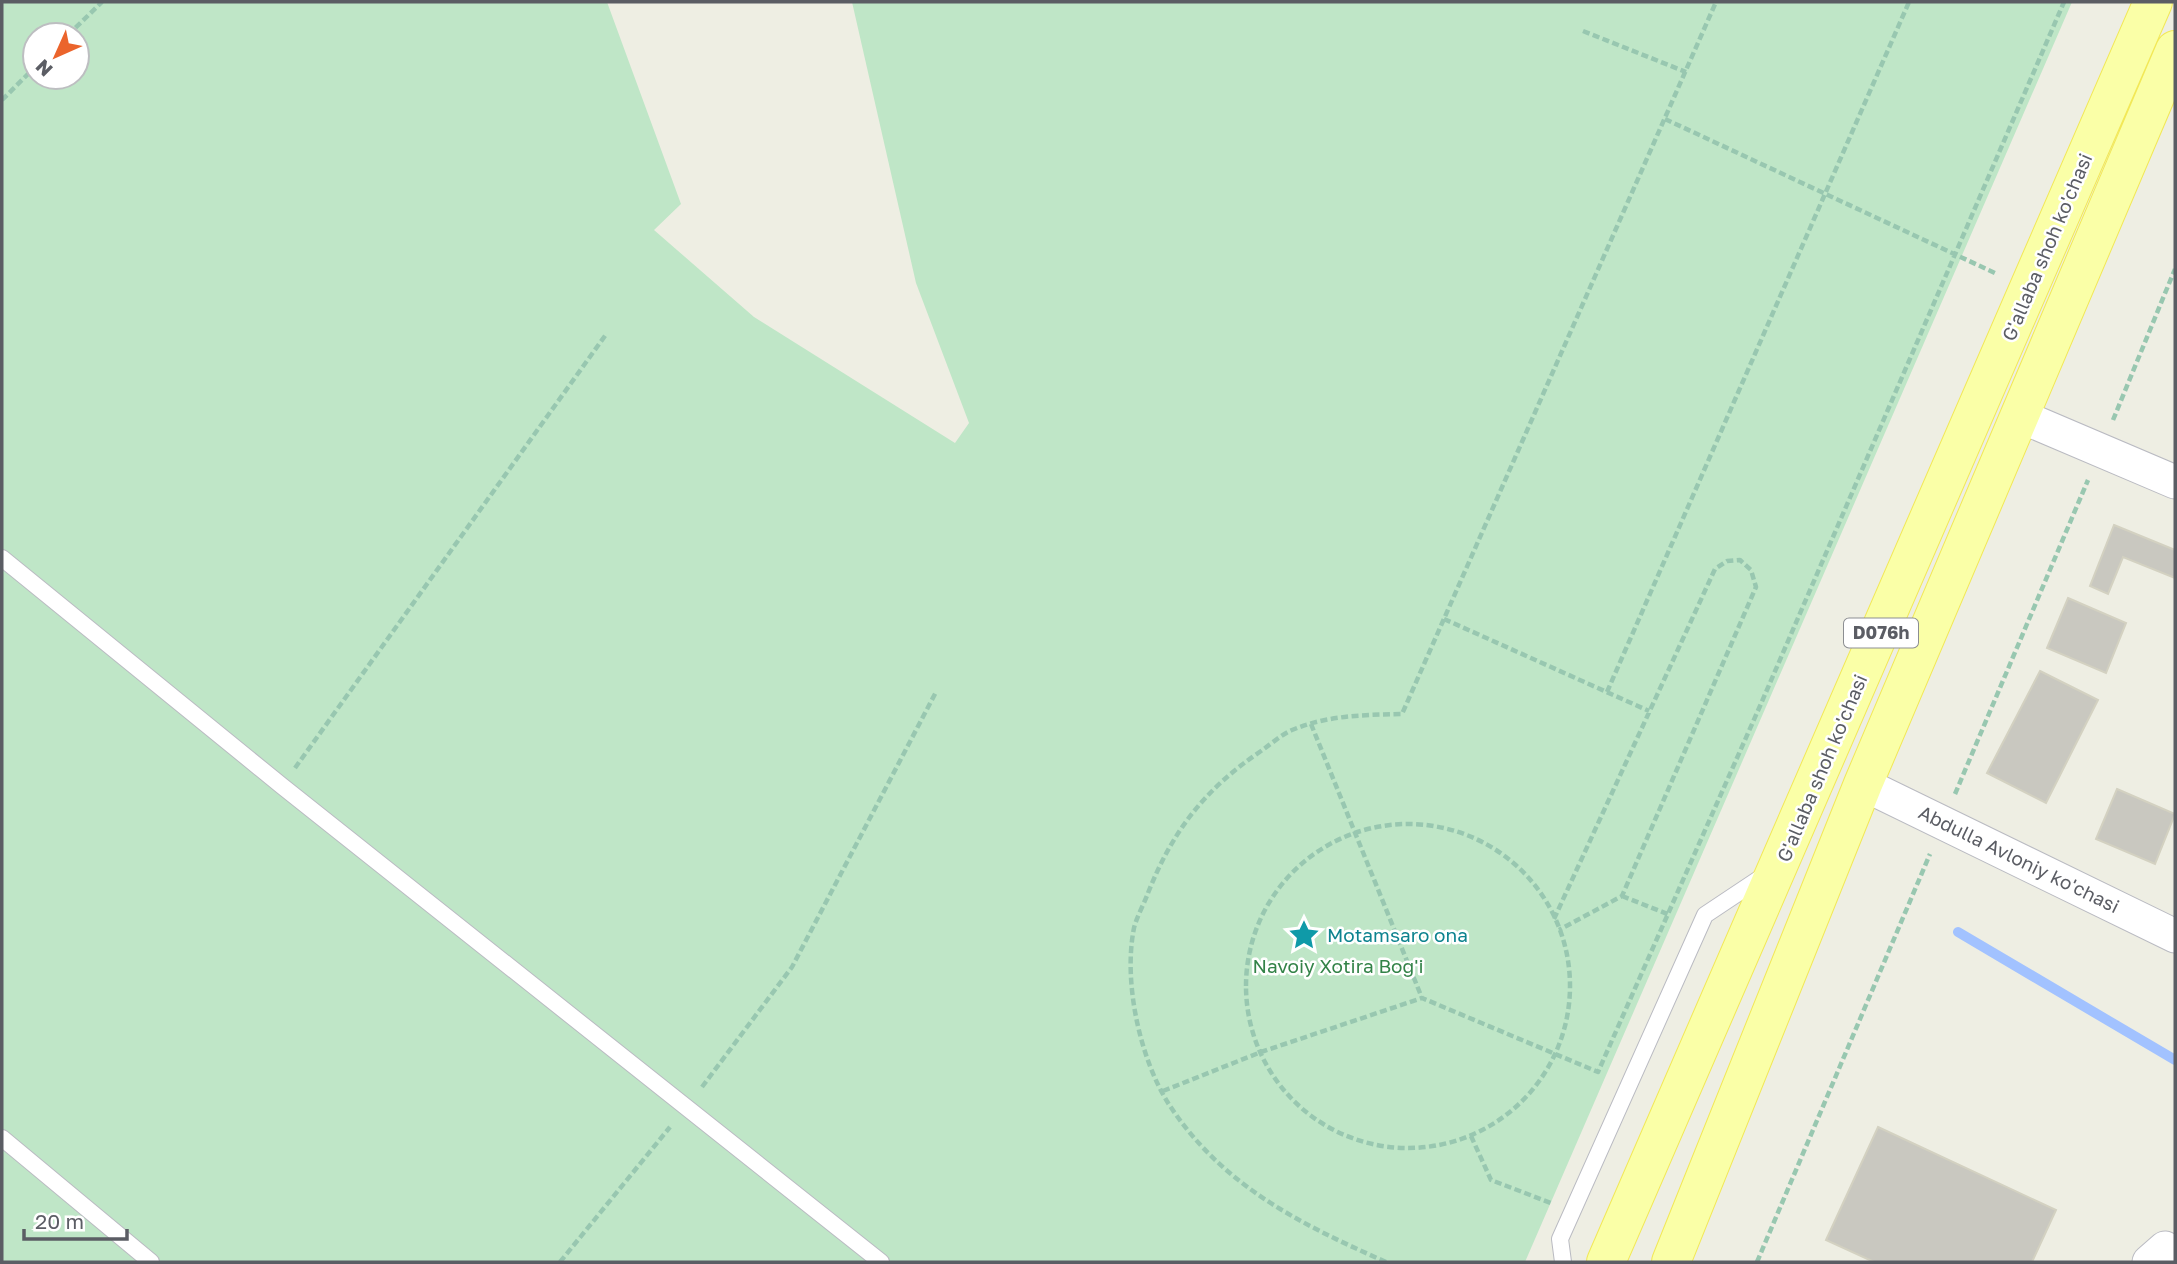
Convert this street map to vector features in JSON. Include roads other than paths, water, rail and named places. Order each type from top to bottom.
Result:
[{"type":"main road","name":"G'allaba shoh ko'chasi","points":[[1606,1262],[2153,2]]},
{"type":"main road","name":"D076h","points":[[1671,1262],[1863,784],[2175,50]]},
{"type":"street","points":[[2020,416],[2099,452],[2175,482]]},
{"type":"street","name":"Abdulla Avloniy ko'chasi","points":[[1863,784],[1944,821],[2175,936]]},
{"type":"lane","points":[[2,558],[282,786],[881,1262]]},
{"type":"lane","points":[[1563,1262],[1559,1238],[1705,915],[1781,863]]},
{"type":"lane","points":[[2,1138],[151,1262]]},
{"type":"waterway","points":[[1958,932],[2175,1060]]},
{"type":"place","name":"Motamsaro ona","points":[[1304,935]]},
{"type":"park label","name":"Navoiy Xotira Bog'i","points":[[1338,966]]}]
